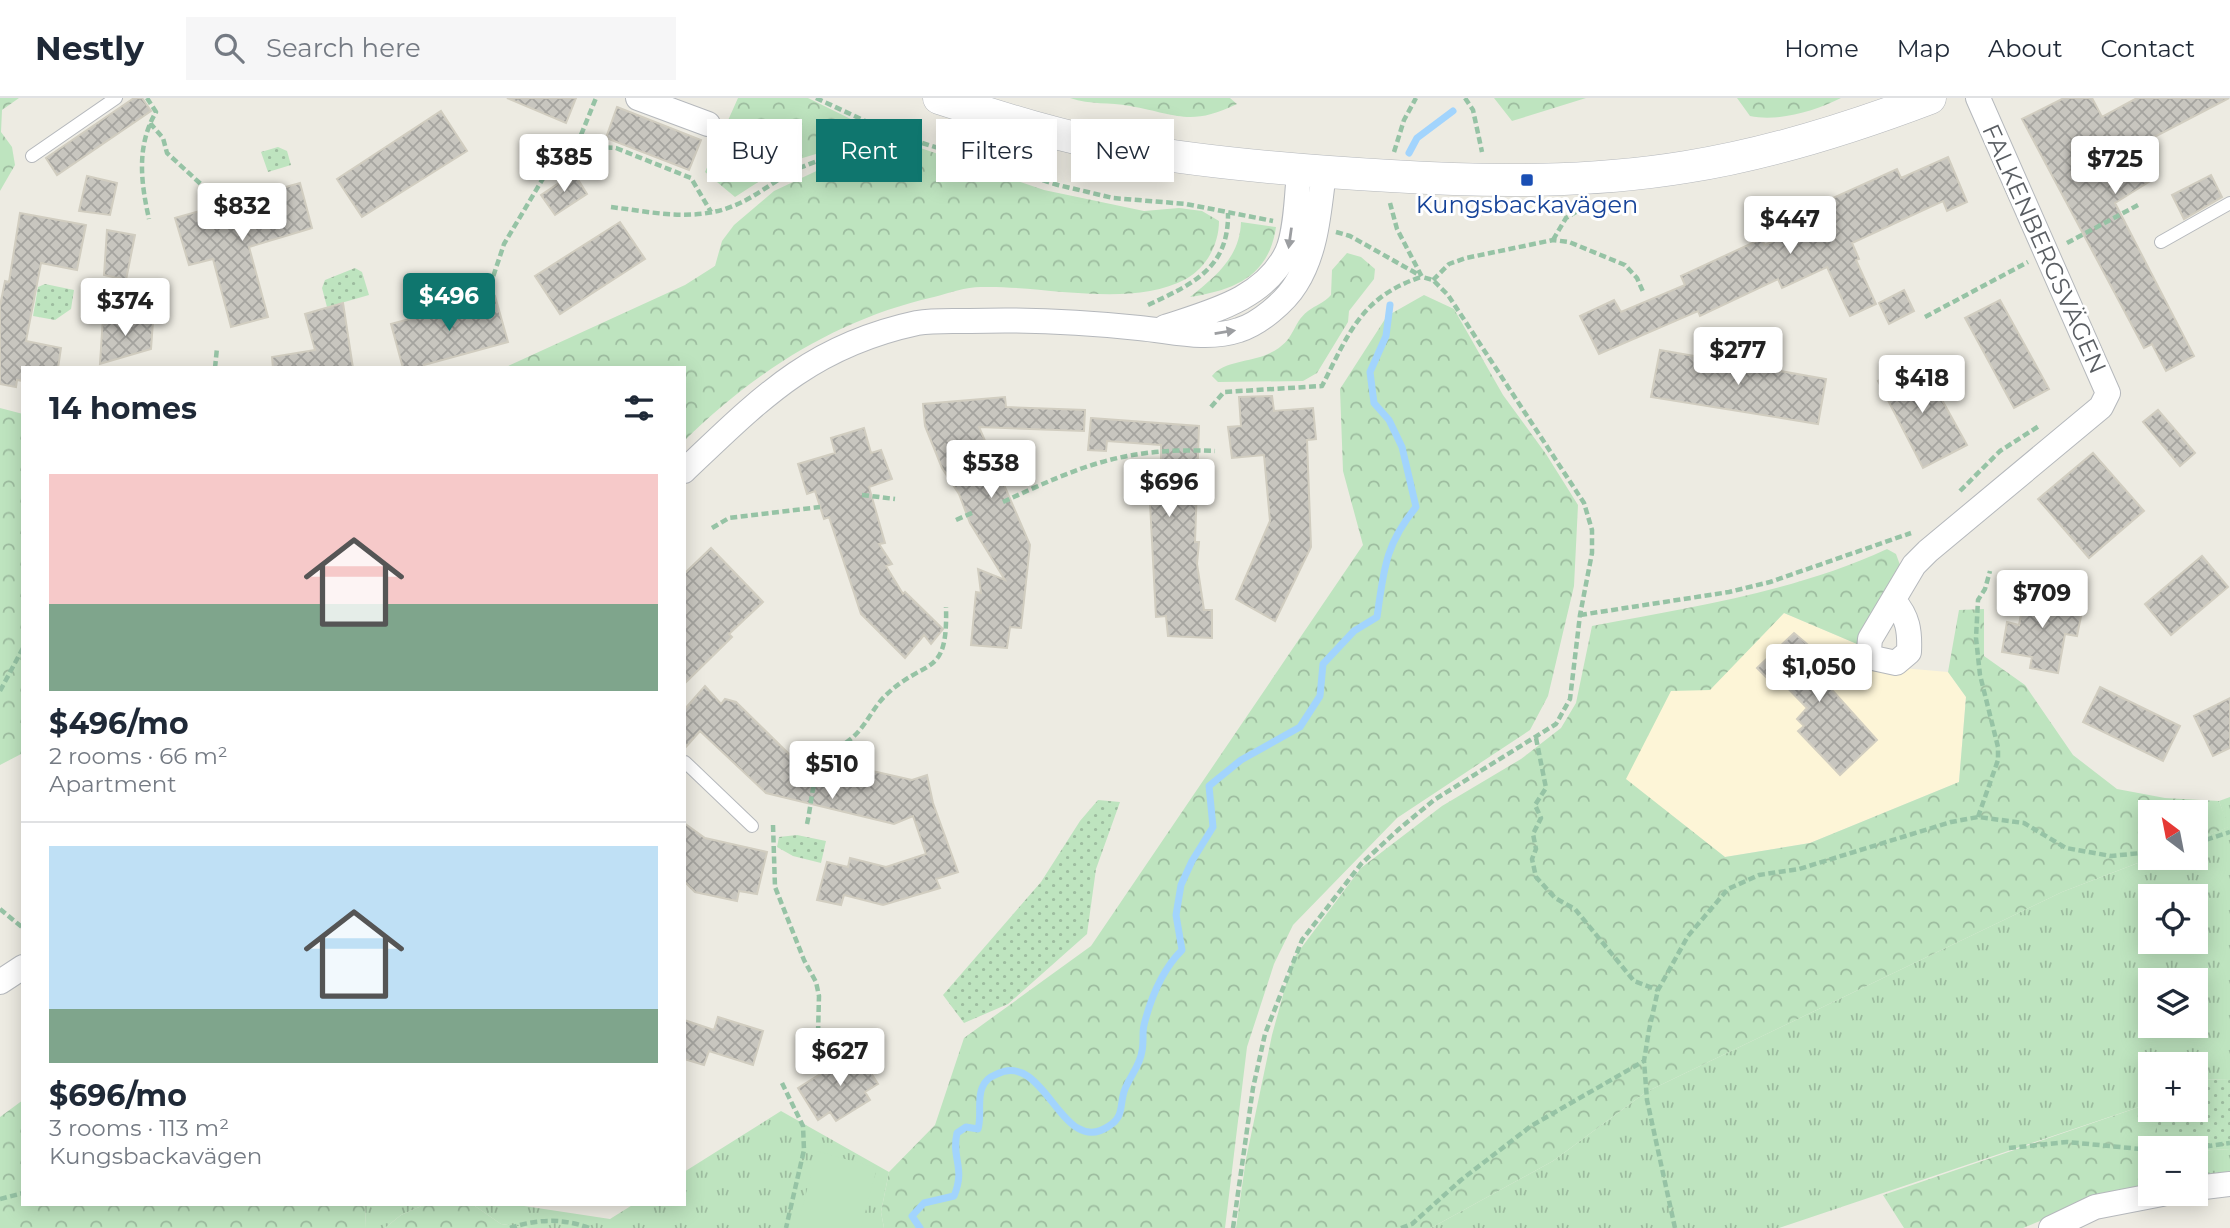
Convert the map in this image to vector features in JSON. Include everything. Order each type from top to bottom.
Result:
[{"type":"street","points":[[638,98],[707,124]]},
{"type":"street","points":[[939,98],[1057,133],[1128,149],[1311,171],[1527,180],[1592,177],[1686,167],[1774,148],[1874,120],[1930,98]]},
{"type":"street","name":"FALKENBERGSVÄGEN","points":[[1894,601],[1914,565],[1928,551],[2101,407],[2108,393],[1978,98]]},
{"type":"street","points":[[686,469],[765,394],[803,366],[833,350],[869,336],[921,323],[1015,319],[1102,324],[1204,336],[1240,330],[1268,314],[1296,286],[1310,255],[1304,226],[1311,171]]},
{"type":"street","points":[[0,982],[21,968]]},
{"type":"street","points":[[2208,1187],[2230,1184]]},
{"type":"street","points":[[2051,1228],[2095,1207],[2138,1199]]},
{"type":"lane","points":[[32,156],[116,98]]},
{"type":"lane","points":[[2161,242],[2230,203]]},
{"type":"lane","points":[[686,763],[752,826]]},
{"type":"path","points":[[147,98],[156,112],[150,123],[140,182],[149,219]]},
{"type":"path","points":[[490,286],[504,244],[545,176],[581,135],[596,98]]},
{"type":"path","points":[[816,98],[861,119]]},
{"type":"path","points":[[1394,152],[1404,120],[1416,98]]},
{"type":"path","points":[[1465,98],[1473,110],[1482,152]]},
{"type":"path","points":[[150,123],[163,138],[167,153],[216,198]]},
{"type":"path","points":[[922,142],[1112,198],[1186,204],[1350,236],[1422,277],[1433,280],[1448,295],[1584,503],[1592,530],[1592,553],[1580,615],[1570,699],[1556,724],[1434,800],[1399,829],[1361,864],[1302,940],[1265,1034],[1233,1228]]},
{"type":"path","points":[[595,147],[616,148],[691,178],[712,212]]},
{"type":"path","points":[[611,207],[671,214],[712,212],[733,206],[791,171],[816,163]]},
{"type":"path","points":[[1390,203],[1397,229],[1422,277]]},
{"type":"path","points":[[1102,324],[1162,298],[1206,273],[1228,234],[1228,213]]},
{"type":"path","points":[[1433,280],[1449,264],[1466,258],[1553,240],[1569,242],[1625,265],[1637,278],[1644,294]]},
{"type":"path","points":[[1212,407],[1224,392],[1322,386],[1362,313],[1396,285],[1422,277]]},
{"type":"path","points":[[215,366],[217,348]]},
{"type":"path","points":[[1951,498],[2000,451],[2045,421]]},
{"type":"path","points":[[1003,502],[1098,461],[1167,449],[1215,451]]},
{"type":"path","points":[[862,495],[895,499]]},
{"type":"path","points":[[712,527],[729,518],[820,507]]},
{"type":"path","points":[[956,520],[974,512]]},
{"type":"path","points":[[1580,615],[1729,592],[1770,582],[1899,538],[1918,527]]},
{"type":"path","points":[[1978,817],[1998,760],[1998,747],[1980,674],[1976,638],[1978,600],[1985,589],[1990,571]]},
{"type":"path","points":[[807,824],[819,768],[827,757],[858,732],[889,692],[936,663],[943,652],[946,607]]},
{"type":"path","points":[[0,691],[21,653]]},
{"type":"path","points":[[1536,738],[1546,788],[1535,805],[1541,818],[1534,834],[1536,849],[1532,859],[1536,877],[1555,898],[1575,909],[1634,981],[1658,990]]},
{"type":"path","points":[[1675,1228],[1647,1100],[1644,1061],[1658,990],[1688,936],[1728,889],[1759,875],[1799,869],[1951,822],[1978,817],[2024,823],[2066,848],[2111,856],[2138,853]]},
{"type":"path","points":[[773,825],[775,887],[804,960],[816,982],[819,996],[818,1034],[826,1055]]},
{"type":"path","points":[[2208,839],[2230,832]]},
{"type":"path","points":[[0,909],[21,926]]},
{"type":"path","points":[[1401,1228],[1412,1224],[1461,1180],[1531,1126],[1644,1061]]},
{"type":"path","points":[[782,1083],[803,1126],[804,1150],[786,1228]]},
{"type":"path","points":[[2009,1148],[2067,1142],[2138,1149]]},
{"type":"path","points":[[2208,1146],[2230,1143]]},
{"type":"path","points":[[0,1199],[21,1194]]},
{"type":"path","points":[[510,1228],[527,1222],[554,1220],[566,1220],[589,1228]]},
{"type":"shaded area","points":[[1784,613],[1857,644],[1879,666],[1948,672],[1966,697],[1959,782],[1810,843],[1725,857],[1625,779],[1671,690],[1710,689]]},
{"type":"green space","points":[[0,98],[19,98],[2,110],[1,132],[12,147],[15,165],[0,191]]},
{"type":"green space","points":[[738,98],[808,98],[851,119],[816,119],[816,154],[802,158],[802,119],[729,119]]},
{"type":"green space","points":[[1070,98],[1230,98],[1237,104],[1207,115],[1183,117]]},
{"type":"green space","points":[[1494,98],[1586,98],[1512,121]]},
{"type":"green space","points":[[1737,98],[1841,98],[1808,111],[1772,118],[1750,116]]},
{"type":"green space","points":[[278,147],[287,151],[291,165],[268,172],[261,152]]},
{"type":"green space","points":[[922,148],[936,153],[936,182],[1020,182],[1044,190],[1144,211],[1179,208],[1202,211],[1219,221],[1217,238],[1200,268],[1186,279],[1164,288],[1139,293],[1086,294],[975,287],[898,307],[864,319],[799,351],[769,370],[739,392],[686,439],[686,366],[508,366],[685,285],[715,266],[722,241],[734,225],[774,191],[793,182],[802,182],[802,178],[816,171],[816,182],[922,182]]},
{"type":"green space","points":[[717,182],[758,182],[735,197]]},
{"type":"green space","points":[[1241,222],[1276,227],[1266,258],[1258,269],[1235,285],[1190,297],[1225,265],[1236,246]]},
{"type":"green space","points":[[1347,253],[1361,257],[1375,269],[1374,279],[1349,311],[1348,322],[1317,373],[1303,381],[1218,382],[1212,376],[1223,367],[1261,357],[1284,344],[1302,316],[1331,295],[1332,270]]},
{"type":"green space","points":[[355,268],[362,272],[369,295],[327,307],[322,288],[325,280]]},
{"type":"green space","points":[[45,284],[74,290],[71,309],[55,320],[33,316],[38,287]]},
{"type":"green space","points":[[1424,295],[1454,309],[1503,395],[1546,454],[1578,505],[1574,586],[1548,696],[1530,730],[1397,818],[1293,925],[1274,964],[1247,1047],[1225,1228],[884,1228],[881,1212],[889,1172],[935,1125],[964,1038],[1091,946],[1363,545],[1343,471],[1340,389],[1387,316]]},
{"type":"green space","points":[[0,408],[21,413],[21,754],[0,765]]},
{"type":"green space","points":[[1887,549],[1896,554],[1900,565],[1857,644],[1784,613],[1710,690],[1671,691],[1626,779],[1725,857],[1810,843],[1959,782],[1966,697],[1948,672],[1959,610],[1984,609],[1984,656],[2025,685],[2073,755],[2117,789],[2165,798],[2201,800],[2138,800],[2138,863],[2062,892],[1646,1092],[1553,1161],[1431,1228],[1236,1228],[1246,1159],[1272,1035],[1293,959],[1361,868],[1442,806],[1521,759],[1561,728],[1576,703],[1592,626],[1705,605],[1779,587],[1852,564]]},
{"type":"green space","points":[[2230,797],[2230,1079],[2208,1080],[2208,1052],[2138,1052],[2138,1107],[1779,1228],[1431,1228],[1553,1161],[1646,1092],[2062,892],[2138,863],[2138,870],[2208,870],[2208,835],[2228,827],[2219,801]]},
{"type":"green space","points":[[1098,800],[1120,802],[1096,869],[1087,934],[1008,1004],[964,1023],[943,995],[1041,882],[1080,821]]},
{"type":"green space","points":[[2208,800],[2219,801],[2229,827],[2208,835]]},
{"type":"green space","points":[[797,835],[826,841],[821,863],[793,856],[777,847],[779,837]]},
{"type":"green space","points":[[2230,1079],[2230,1149],[2208,1150],[2208,1136],[2157,1136],[2157,1122],[2208,1122],[2208,1080]]},
{"type":"green space","points":[[21,1101],[21,1206],[365,1206],[366,1228],[0,1228],[0,1117]]},
{"type":"green space","points":[[2138,1107],[2138,1122],[2157,1122],[2157,1136],[2138,1136],[2138,1188],[2096,1198],[2023,1228],[1904,1228],[1883,1195]]},
{"type":"green space","points":[[781,1111],[889,1172],[881,1212],[884,1228],[529,1228],[501,1224],[475,1206],[524,1206],[610,1219],[631,1206],[686,1206],[686,1171]]},
{"type":"green space","points":[[2230,1149],[2230,1180],[2208,1181],[2208,1150]]},
{"type":"green space","points":[[817,1151],[877,1168],[861,1228],[797,1228]]},
{"type":"green space","points":[[365,1206],[421,1206],[401,1215],[385,1228],[366,1228]]},
{"type":"green space","points":[[421,1206],[475,1206],[501,1224],[529,1228],[385,1228],[401,1215]]},
{"type":"building","points":[[134,98],[142,98],[151,111],[57,175],[46,158]]},
{"type":"building","points":[[507,98],[576,98],[566,123]]},
{"type":"building","points":[[2064,98],[2092,98],[2102,117],[2137,98],[2229,98],[2135,147],[2152,180],[2115,203],[2194,356],[2166,371],[2152,344],[2144,348],[2022,119]]},
{"type":"building","points":[[617,107],[701,140],[689,170],[606,138]]},
{"type":"building","points":[[441,111],[467,151],[362,217],[337,179]]},
{"type":"building","points":[[1948,157],[1967,202],[1947,211],[1943,201],[1852,243],[1859,259],[1856,260],[1876,304],[1850,316],[1827,267],[1782,288],[1778,279],[1700,316],[1698,311],[1599,354],[1580,316],[1614,300],[1621,312],[1685,285],[1681,276],[1761,239],[1765,245],[1819,220],[1813,207],[1897,169],[1901,178]]},
{"type":"building","points":[[574,173],[587,194],[555,215],[541,195]]},
{"type":"building","points":[[2211,175],[2222,197],[2184,219],[2172,195]]},
{"type":"building","points":[[87,176],[117,183],[110,215],[79,211]]},
{"type":"building","points":[[300,183],[312,228],[249,247],[268,317],[231,327],[213,259],[189,265],[175,218]]},
{"type":"building","points":[[20,213],[86,225],[77,270],[41,263],[26,341],[61,348],[58,366],[21,366],[21,381],[17,380],[16,387],[0,384],[0,306],[5,281],[9,282]]},
{"type":"building","points":[[620,222],[645,259],[560,314],[535,276]]},
{"type":"building","points":[[107,230],[135,235],[126,280],[104,275]]},
{"type":"building","points":[[1904,290],[1914,311],[1889,324],[1879,303]]},
{"type":"building","points":[[495,296],[508,342],[424,366],[402,366],[391,324]]},
{"type":"building","points":[[2000,300],[2049,389],[2014,408],[1965,318]]},
{"type":"building","points":[[343,303],[353,366],[273,366],[272,357],[315,350],[305,314]]},
{"type":"building","points":[[103,317],[153,321],[151,349],[100,364]]},
{"type":"building","points":[[1660,350],[1826,379],[1818,424],[1651,397]]},
{"type":"building","points":[[1912,363],[1917,373],[1925,369],[1967,445],[1923,468],[1878,381]]},
{"type":"building","points":[[1272,396],[1274,411],[1313,408],[1316,439],[1307,440],[1311,547],[1275,621],[1236,599],[1270,521],[1264,455],[1232,458],[1228,427],[1241,426],[1239,397]]},
{"type":"building","points":[[1005,397],[1006,407],[1085,410],[1084,431],[979,427],[1030,545],[1021,628],[1010,627],[1007,648],[971,645],[976,592],[981,593],[978,569],[1005,580],[970,523],[959,494],[942,468],[925,426],[923,404]]},
{"type":"building","points":[[2158,410],[2195,453],[2180,466],[2143,422]]},
{"type":"building","points":[[1091,418],[1199,426],[1195,542],[1199,542],[1197,564],[1204,610],[1212,610],[1212,638],[1168,636],[1166,616],[1156,617],[1149,484],[1161,484],[1161,445],[1107,441],[1106,451],[1088,450]]},
{"type":"building","points":[[864,428],[871,453],[881,450],[892,479],[869,487],[885,543],[879,544],[892,564],[886,566],[903,594],[905,592],[943,629],[931,644],[924,635],[905,658],[861,614],[829,517],[824,519],[815,491],[807,494],[798,464],[835,453],[831,438]]},
{"type":"building","points":[[2093,453],[2144,511],[2089,558],[2038,499]]},
{"type":"building","points":[[711,548],[763,602],[729,634],[732,637],[686,682],[686,572]]},
{"type":"building","points":[[2202,556],[2228,587],[2171,635],[2145,604]]},
{"type":"building","points":[[2026,588],[2056,593],[2055,601],[2083,606],[2077,636],[2065,634],[2058,673],[2030,668],[2032,657],[2002,652],[2007,622],[2019,625]]},
{"type":"building","points":[[1794,633],[1827,661],[1821,667],[1838,684],[1832,690],[1877,740],[1840,775],[1798,731],[1804,726],[1797,719],[1807,708],[1776,676],[1770,681],[1757,668]]},
{"type":"building","points":[[705,686],[721,704],[725,699],[736,702],[789,754],[807,756],[806,762],[846,765],[912,780],[927,775],[933,803],[958,872],[936,879],[940,888],[883,905],[844,895],[841,905],[817,900],[827,862],[848,867],[850,858],[886,867],[926,854],[913,816],[894,824],[766,793],[700,731],[686,747],[686,708]]},
{"type":"building","points":[[2100,687],[2180,726],[2163,761],[2083,722]]},
{"type":"building","points":[[2230,698],[2230,748],[2213,756],[2194,716]]},
{"type":"building","points":[[686,824],[705,838],[767,852],[757,894],[739,891],[737,901],[695,892],[686,883]]},
{"type":"building","points":[[718,1017],[763,1031],[753,1065],[709,1051],[704,1065],[686,1060],[686,1021],[714,1030]]},
{"type":"building","points":[[857,1051],[878,1084],[865,1092],[870,1100],[836,1121],[830,1112],[818,1120],[798,1088]]},
{"type":"waterway","points":[[1409,153],[1417,138],[1453,111]]},
{"type":"waterway","points":[[920,1228],[912,1216],[924,1203],[954,1196],[959,1178],[957,1133],[966,1127],[978,1129],[981,1093],[992,1076],[1014,1071],[1028,1077],[1065,1118],[1078,1128],[1092,1132],[1109,1126],[1117,1118],[1123,1094],[1141,1056],[1144,1025],[1154,994],[1163,975],[1182,950],[1176,915],[1181,885],[1213,827],[1209,786],[1241,760],[1300,727],[1320,696],[1323,664],[1354,631],[1377,617],[1384,571],[1392,546],[1416,507],[1402,447],[1389,420],[1374,403],[1370,372],[1386,336],[1390,305]]},
{"type":"place","name":"Kungsbackavägen","points":[[1527,180]]}]
